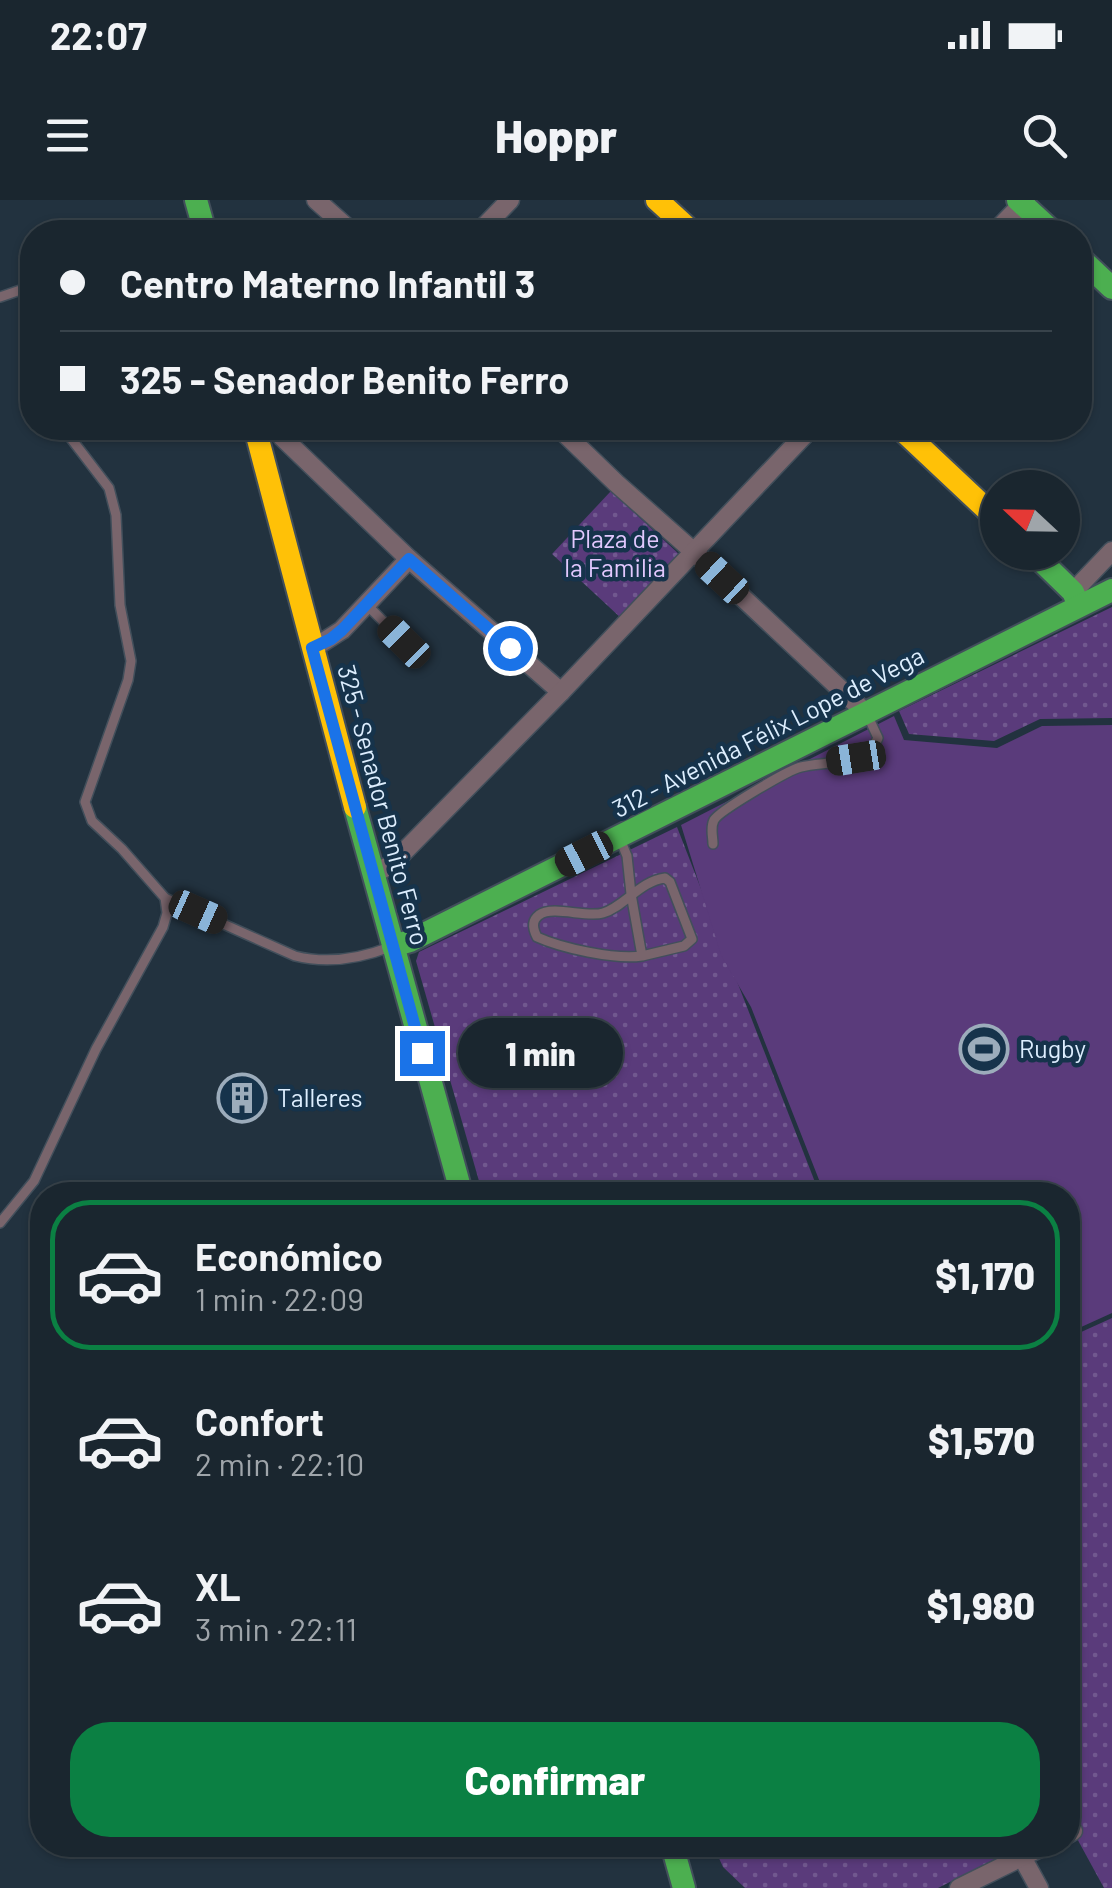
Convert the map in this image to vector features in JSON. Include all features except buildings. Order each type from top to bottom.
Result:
[{"type":"street","points":[[316,200],[338,220]]},
{"type":"street","points":[[491,220],[510,200]]},
{"type":"street","points":[[657,200],[679,220]]},
{"type":"street","points":[[1005,220],[1022,201],[1041,220]]},
{"type":"street","points":[[1092,269],[1112,288]]},
{"type":"street","name":"325 - Senador Benito Ferro","points":[[258,440],[458,1182]]},
{"type":"street","points":[[261,452],[276,440]]},
{"type":"street","points":[[294,440],[409,559],[561,692]]},
{"type":"street","points":[[571,440],[867,714]]},
{"type":"street","points":[[374,873],[391,865],[561,692],[799,440]]},
{"type":"street","points":[[913,440],[980,503]]},
{"type":"street","points":[[1049,570],[1076,599],[1112,551]]},
{"type":"street","points":[[312,648],[342,630],[409,559]]},
{"type":"street","name":"312 - Avenida Félix Lope de Vega","points":[[393,946],[867,714],[1076,599],[1112,590]]},
{"type":"street","points":[[675,1857],[684,1888]]},
{"type":"street","points":[[959,1888],[1022,1857],[1039,1888]]},
{"type":"lane","points":[[72,440],[110,488],[116,515],[120,606],[131,662],[85,802],[92,821],[165,898],[295,956],[313,961],[345,959],[393,946]]},
{"type":"lane","points":[[367,606],[404,642]]},
{"type":"lane","points":[[713,844],[712,828],[718,815],[777,779],[802,767],[856,758],[874,746],[878,738],[867,714]]},
{"type":"lane","points":[[619,837],[628,856],[642,956]]},
{"type":"lane","points":[[666,878],[692,939],[684,946],[642,956],[618,957],[536,937],[534,920],[540,914],[602,914],[631,894],[666,878]]},
{"type":"lane","points":[[33,1182],[96,1049],[164,926],[165,898]]},
{"type":"lane","points":[[0,1223],[30,1186]]},
{"type":"green space","name":"Plaza de la Familia","points":[[611,491],[681,556],[622,619],[552,554]]},
{"type":"green space","points":[[1112,607],[1112,718],[1040,719],[994,741],[909,734],[899,711]]},
{"type":"green space","points":[[894,716],[904,740],[997,748],[1042,726],[1112,725],[1112,1313],[1080,1328],[1080,1182],[820,1182],[751,1007],[721,955],[681,825]]},
{"type":"green space","points":[[677,827],[815,1182],[479,1182],[416,961],[419,952]]},
{"type":"green space","points":[[1112,1318],[1112,1888],[1104,1888],[1080,1844],[1080,1333]]},
{"type":"green space","points":[[718,1857],[999,1857],[938,1888],[745,1888],[723,1867]]},
{"type":"traffic: fast","points":[[196,200],[202,220]]},
{"type":"traffic: fast","points":[[1018,200],[1040,220]]},
{"type":"traffic: fast","points":[[1092,269],[1112,288]]},
{"type":"traffic: fast","points":[[1050,570],[1073,592],[1079,606]]},
{"type":"traffic: fast","points":[[393,946],[410,941],[1112,590]]},
{"type":"traffic: fast","points":[[355,807],[458,1182]]},
{"type":"traffic: fast","points":[[675,1857],[684,1888]]},
{"type":"traffic: slow","points":[[657,200],[679,220]]},
{"type":"traffic: slow","points":[[258,440],[355,807]]},
{"type":"traffic: slow","points":[[913,440],[980,503]]},
{"type":"place","name":"Rugby","points":[[984,1049]]},
{"type":"place","name":"Talleres","points":[[242,1098]]},
{"type":"route","points":[[422,1053],[312,648],[342,630],[409,559],[510,648]]}]
